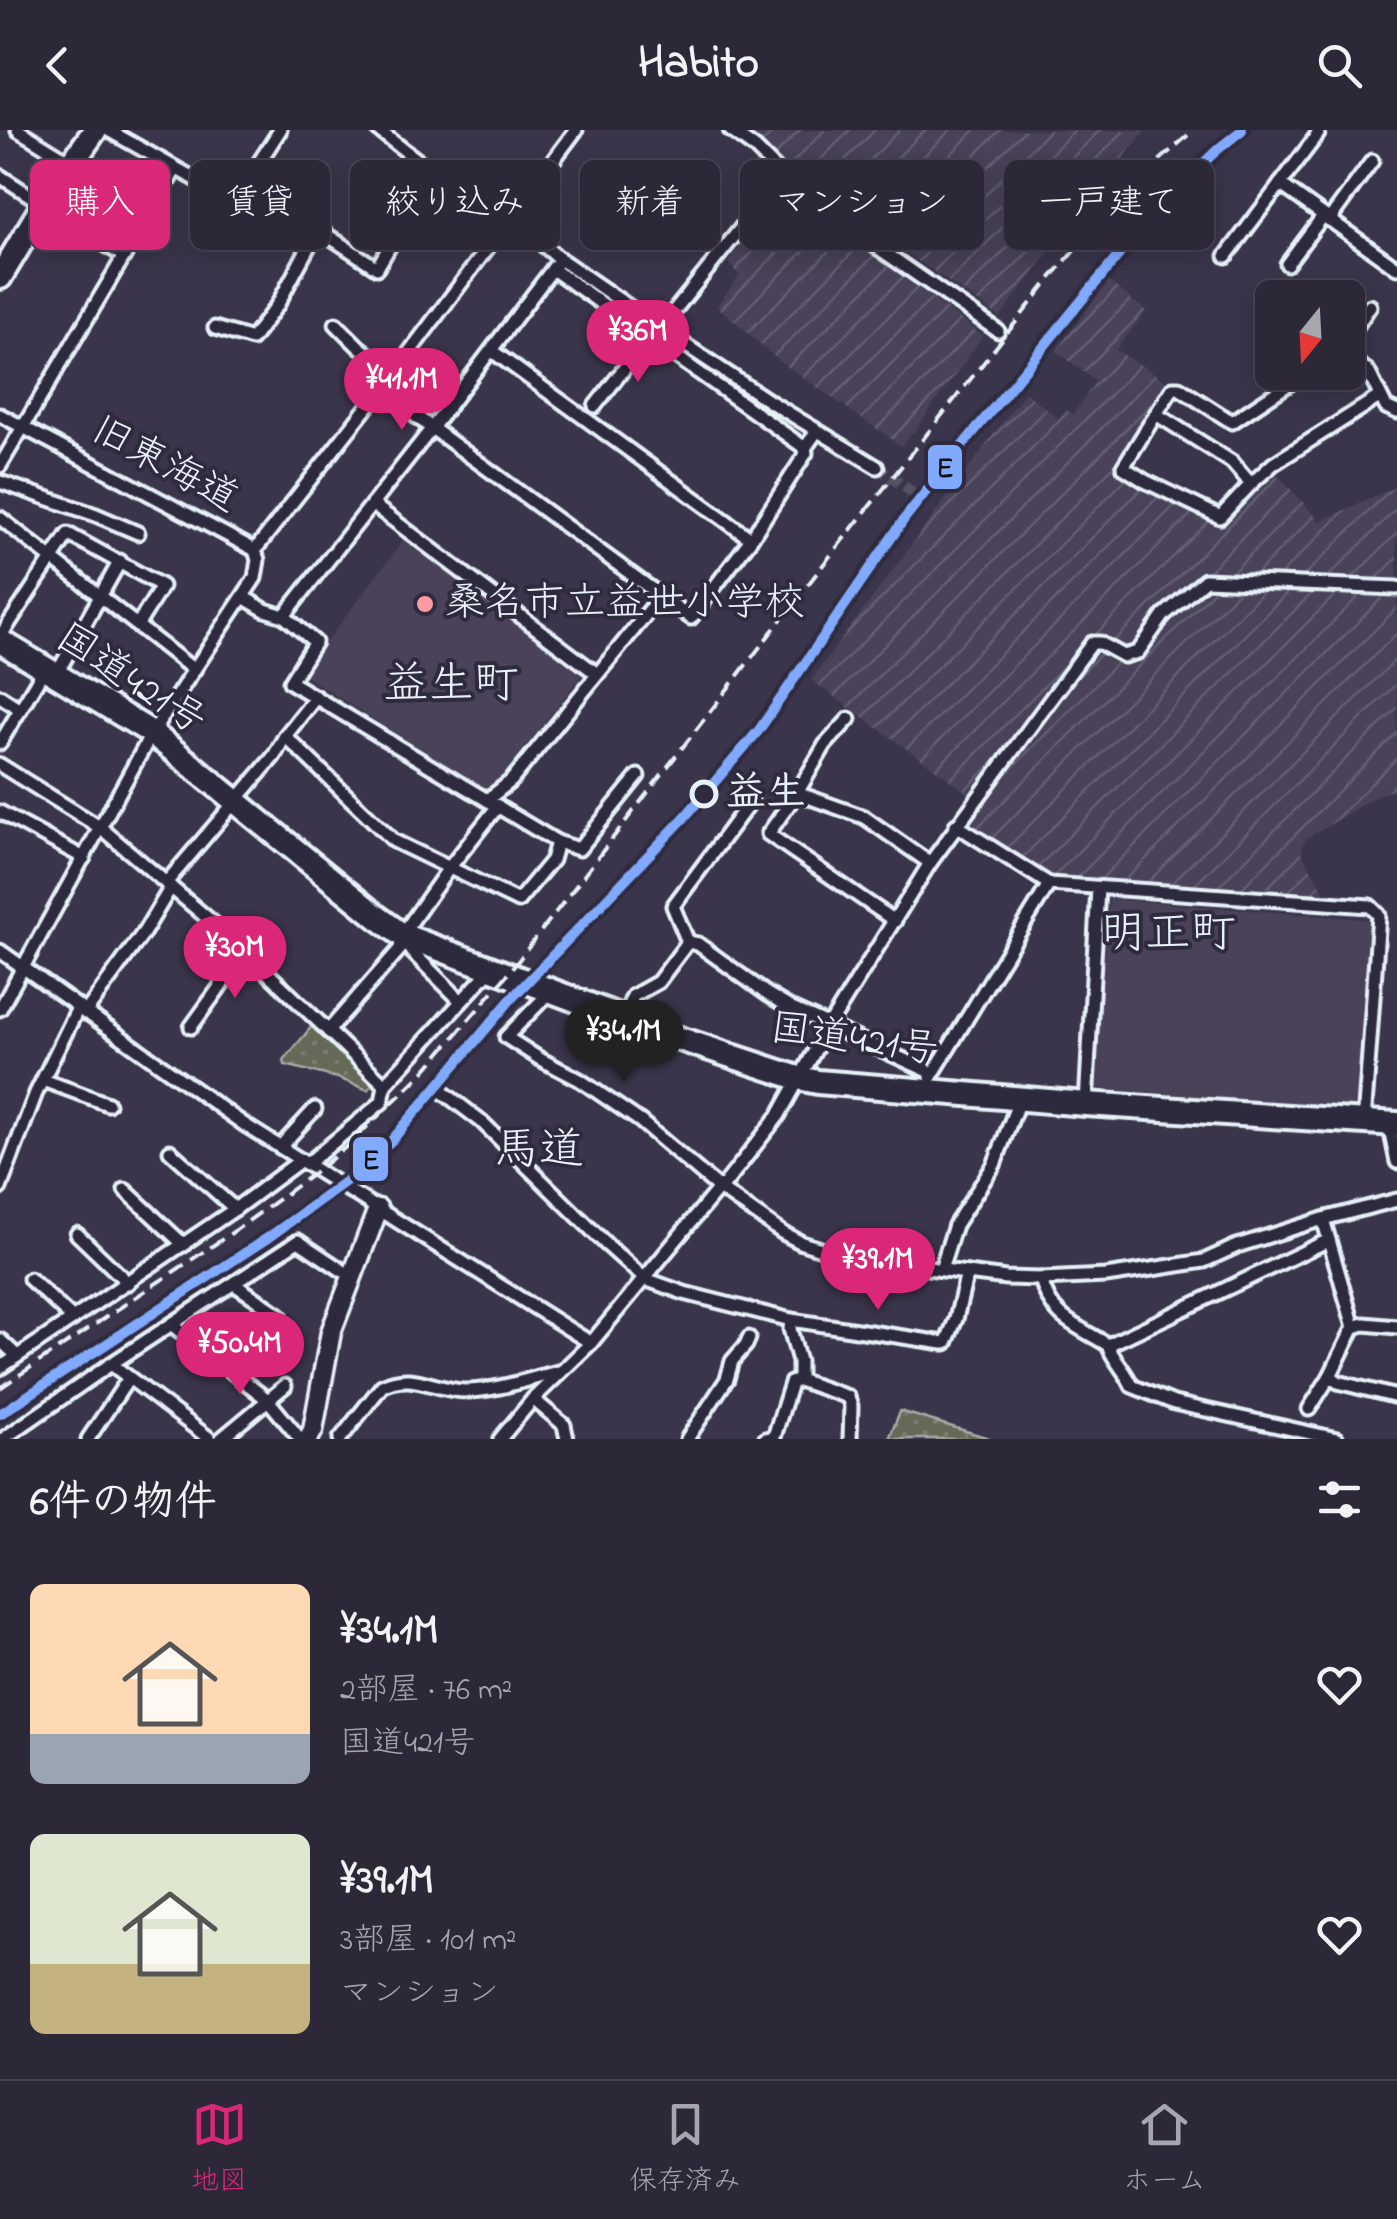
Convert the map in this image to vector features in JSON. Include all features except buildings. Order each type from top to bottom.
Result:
[{"type":"highway","points":[[72,160],[95,130]]},
{"type":"highway","points":[[0,277],[30,227]]},
{"type":"highway","name":"国道421号","points":[[0,639],[152,733],[405,936],[750,1064],[818,1082],[928,1082],[1020,1098],[1086,1104],[1393,1123]]},
{"type":"street","points":[[18,130],[67,160]]},
{"type":"street","points":[[108,130],[234,201],[280,130]]},
{"type":"street","points":[[378,130],[417,160]]},
{"type":"street","name":"旧東海道","points":[[554,160],[576,130]]},
{"type":"street","points":[[730,130],[766,160]]},
{"type":"street","points":[[1226,256],[1318,134]]},
{"type":"street","points":[[1288,264],[1372,161]]},
{"type":"street","points":[[0,466],[175,170]]},
{"type":"street","points":[[0,176],[30,195]]},
{"type":"street","points":[[1280,184],[1397,268]]},
{"type":"street","points":[[214,328],[252,340],[278,304],[318,229],[377,268],[388,250]]},
{"type":"street","points":[[595,406],[740,229]]},
{"type":"street","points":[[114,250],[123,256]]},
{"type":"street","name":"旧東海道","points":[[0,415],[255,550],[486,250]]},
{"type":"street","points":[[543,250],[805,448]]},
{"type":"street","points":[[881,250],[998,331]]},
{"type":"street","points":[[284,616],[557,264]]},
{"type":"street","points":[[1365,310],[1370,306]]},
{"type":"street","points":[[336,324],[393,374]]},
{"type":"street","points":[[654,335],[877,467]]},
{"type":"street","points":[[492,350],[751,538]]},
{"type":"street","points":[[1365,368],[1386,407],[1397,412]]},
{"type":"street","points":[[1280,390],[1232,422],[1179,388],[1172,388],[1123,467],[1220,517],[1273,464],[1380,397]]},
{"type":"street","points":[[380,390],[691,618],[751,538],[817,430]]},
{"type":"street","points":[[1156,414],[1232,462],[1251,484]]},
{"type":"street","points":[[0,482],[138,533]]},
{"type":"street","points":[[372,504],[597,674]]},
{"type":"street","points":[[0,639],[80,509]]},
{"type":"street","points":[[0,518],[194,670]]},
{"type":"street","points":[[68,534],[162,586],[137,626]]},
{"type":"street","points":[[0,1008],[152,733],[243,598],[254,578],[258,560],[255,550]]},
{"type":"street","points":[[0,743],[100,597],[120,561]]},
{"type":"street","points":[[500,1439],[533,1399],[591,1343],[779,1114],[828,1026],[930,863],[1092,643],[1124,656],[1138,652],[1164,615],[1205,580],[1397,588]]},
{"type":"street","points":[[328,1031],[400,950],[405,936],[492,803],[660,596]]},
{"type":"street","points":[[243,598],[284,616],[315,642],[290,682],[557,842],[580,849],[638,776]]},
{"type":"street","points":[[0,696],[20,709]]},
{"type":"street","points":[[0,1188],[43,1080],[82,1010],[144,932],[169,885],[234,800],[274,756],[316,697]]},
{"type":"street","points":[[850,719],[825,745],[768,834],[894,922]]},
{"type":"street","points":[[285,736],[394,840],[518,902],[552,860],[557,842]]},
{"type":"street","points":[[0,765],[101,828],[246,952],[385,1086]]},
{"type":"street","points":[[796,793],[864,817],[930,863]]},
{"type":"street","points":[[688,942],[673,906],[752,801]]},
{"type":"street","points":[[0,812],[84,858]]},
{"type":"street","points":[[956,825],[1049,884],[1370,906],[1379,915],[1364,1122]]},
{"type":"street","points":[[688,942],[698,944],[767,994],[838,1029],[928,1082],[1049,884]]},
{"type":"street","points":[[1086,1104],[1098,888]]},
{"type":"street","points":[[405,936],[411,951],[461,1002]]},
{"type":"street","points":[[624,1016],[633,996],[658,982],[688,942]]},
{"type":"street","points":[[0,952],[244,1125],[591,1343]]},
{"type":"street","points":[[191,1027],[246,952]]},
{"type":"street","points":[[0,1368],[184,1246],[382,1102],[385,1086],[492,968]]},
{"type":"street","points":[[551,991],[506,1036],[640,1121],[757,1216],[802,1243],[850,1258],[1006,1278],[1106,1276],[1204,1261],[1237,1246],[1322,1219],[1397,1200]]},
{"type":"street","points":[[43,1080],[108,1104]]},
{"type":"street","points":[[444,1093],[481,1122],[645,1279],[684,1294],[791,1320],[944,1343],[956,1319],[967,1272]]},
{"type":"street","points":[[941,1269],[956,1225],[994,1165],[1020,1098]]},
{"type":"street","points":[[280,1147],[315,1109]]},
{"type":"street","points":[[1393,1123],[1397,1162]]},
{"type":"street","points":[[170,1151],[236,1209]]},
{"type":"street","points":[[125,1190],[184,1246]]},
{"type":"street","points":[[308,1439],[334,1322],[378,1209]]},
{"type":"street","points":[[1310,1409],[1354,1327],[1322,1219]]},
{"type":"street","points":[[77,1234],[128,1283]]},
{"type":"street","points":[[1108,1346],[1329,1240]]},
{"type":"street","points":[[3,1439],[298,1241],[343,1271]]},
{"type":"street","points":[[30,1278],[73,1319]]},
{"type":"street","points":[[1041,1279],[1046,1298],[1056,1312],[1108,1346],[1132,1386],[1174,1403],[1337,1439]]},
{"type":"street","points":[[234,1284],[280,1315]]},
{"type":"street","points":[[791,1320],[792,1341],[800,1361],[799,1380]]},
{"type":"street","points":[[172,1325],[268,1400],[300,1439]]},
{"type":"street","points":[[1354,1327],[1397,1327]]},
{"type":"street","points":[[687,1439],[749,1338]]},
{"type":"street","points":[[0,1340],[17,1356]]},
{"type":"street","points":[[111,1364],[210,1439]]},
{"type":"street","points":[[340,1439],[382,1386],[392,1380],[418,1380],[463,1391],[482,1390],[562,1371]]},
{"type":"street","points":[[1330,1376],[1338,1382],[1397,1397]]},
{"type":"street","points":[[88,1439],[129,1378]]},
{"type":"street","points":[[765,1439],[774,1437],[791,1384],[799,1380],[848,1397],[852,1406],[850,1439]]},
{"type":"street","points":[[221,1439],[285,1386]]},
{"type":"street","points":[[533,1399],[564,1425],[567,1439]]},
{"type":"shaded area","points":[[739,130],[1146,130],[1121,160],[1004,160],[1004,250],[1051,250],[1000,317],[902,250],[984,250],[984,160],[780,160]]},
{"type":"shaded area","points":[[740,246],[740,250],[868,250],[983,336],[901,446],[778,360],[717,306],[739,276],[728,262]]},
{"type":"shaded area","points":[[1108,281],[1146,311],[1116,350],[1165,380],[1159,399],[1114,471],[1222,526],[1276,473],[1320,521],[1397,486],[1397,789],[1377,795],[1305,840],[1301,852],[1330,901],[1054,878],[967,824],[982,803],[811,680],[1025,392],[1058,418],[1066,411],[1074,413],[1096,381],[1056,351]]},
{"type":"shaded area","name":"桑名市立益世小学校","points":[[405,538],[585,671],[489,793],[302,674]]},
{"type":"shaded area","points":[[1109,899],[1375,920],[1360,1109],[1094,1088]]},
{"type":"green space","points":[[312,1026],[373,1085],[368,1090],[285,1065],[284,1060]]},
{"type":"green space","points":[[900,1411],[992,1439],[889,1439]]},
{"type":"tunnel","points":[[877,467],[926,502]]},
{"type":"railway","points":[[0,1388],[317,1171],[423,1073],[508,974],[823,565],[1050,279],[1097,224],[1194,130]]},
{"type":"transit line","name":"E","points":[[0,1414],[269,1237],[346,1181],[392,1140],[512,998],[684,818],[759,730],[905,518],[954,456],[1159,206],[1242,130]]},
{"type":"place","name":"桑名市立益世小学校","points":[[425,604]]},
{"type":"place","name":"益生","points":[[704,794]]},
{"type":"district","name":"益生町","points":[[451,686]]},
{"type":"district","name":"明正町","points":[[1168,935]]},
{"type":"district","name":"馬道","points":[[539,1152]]}]
